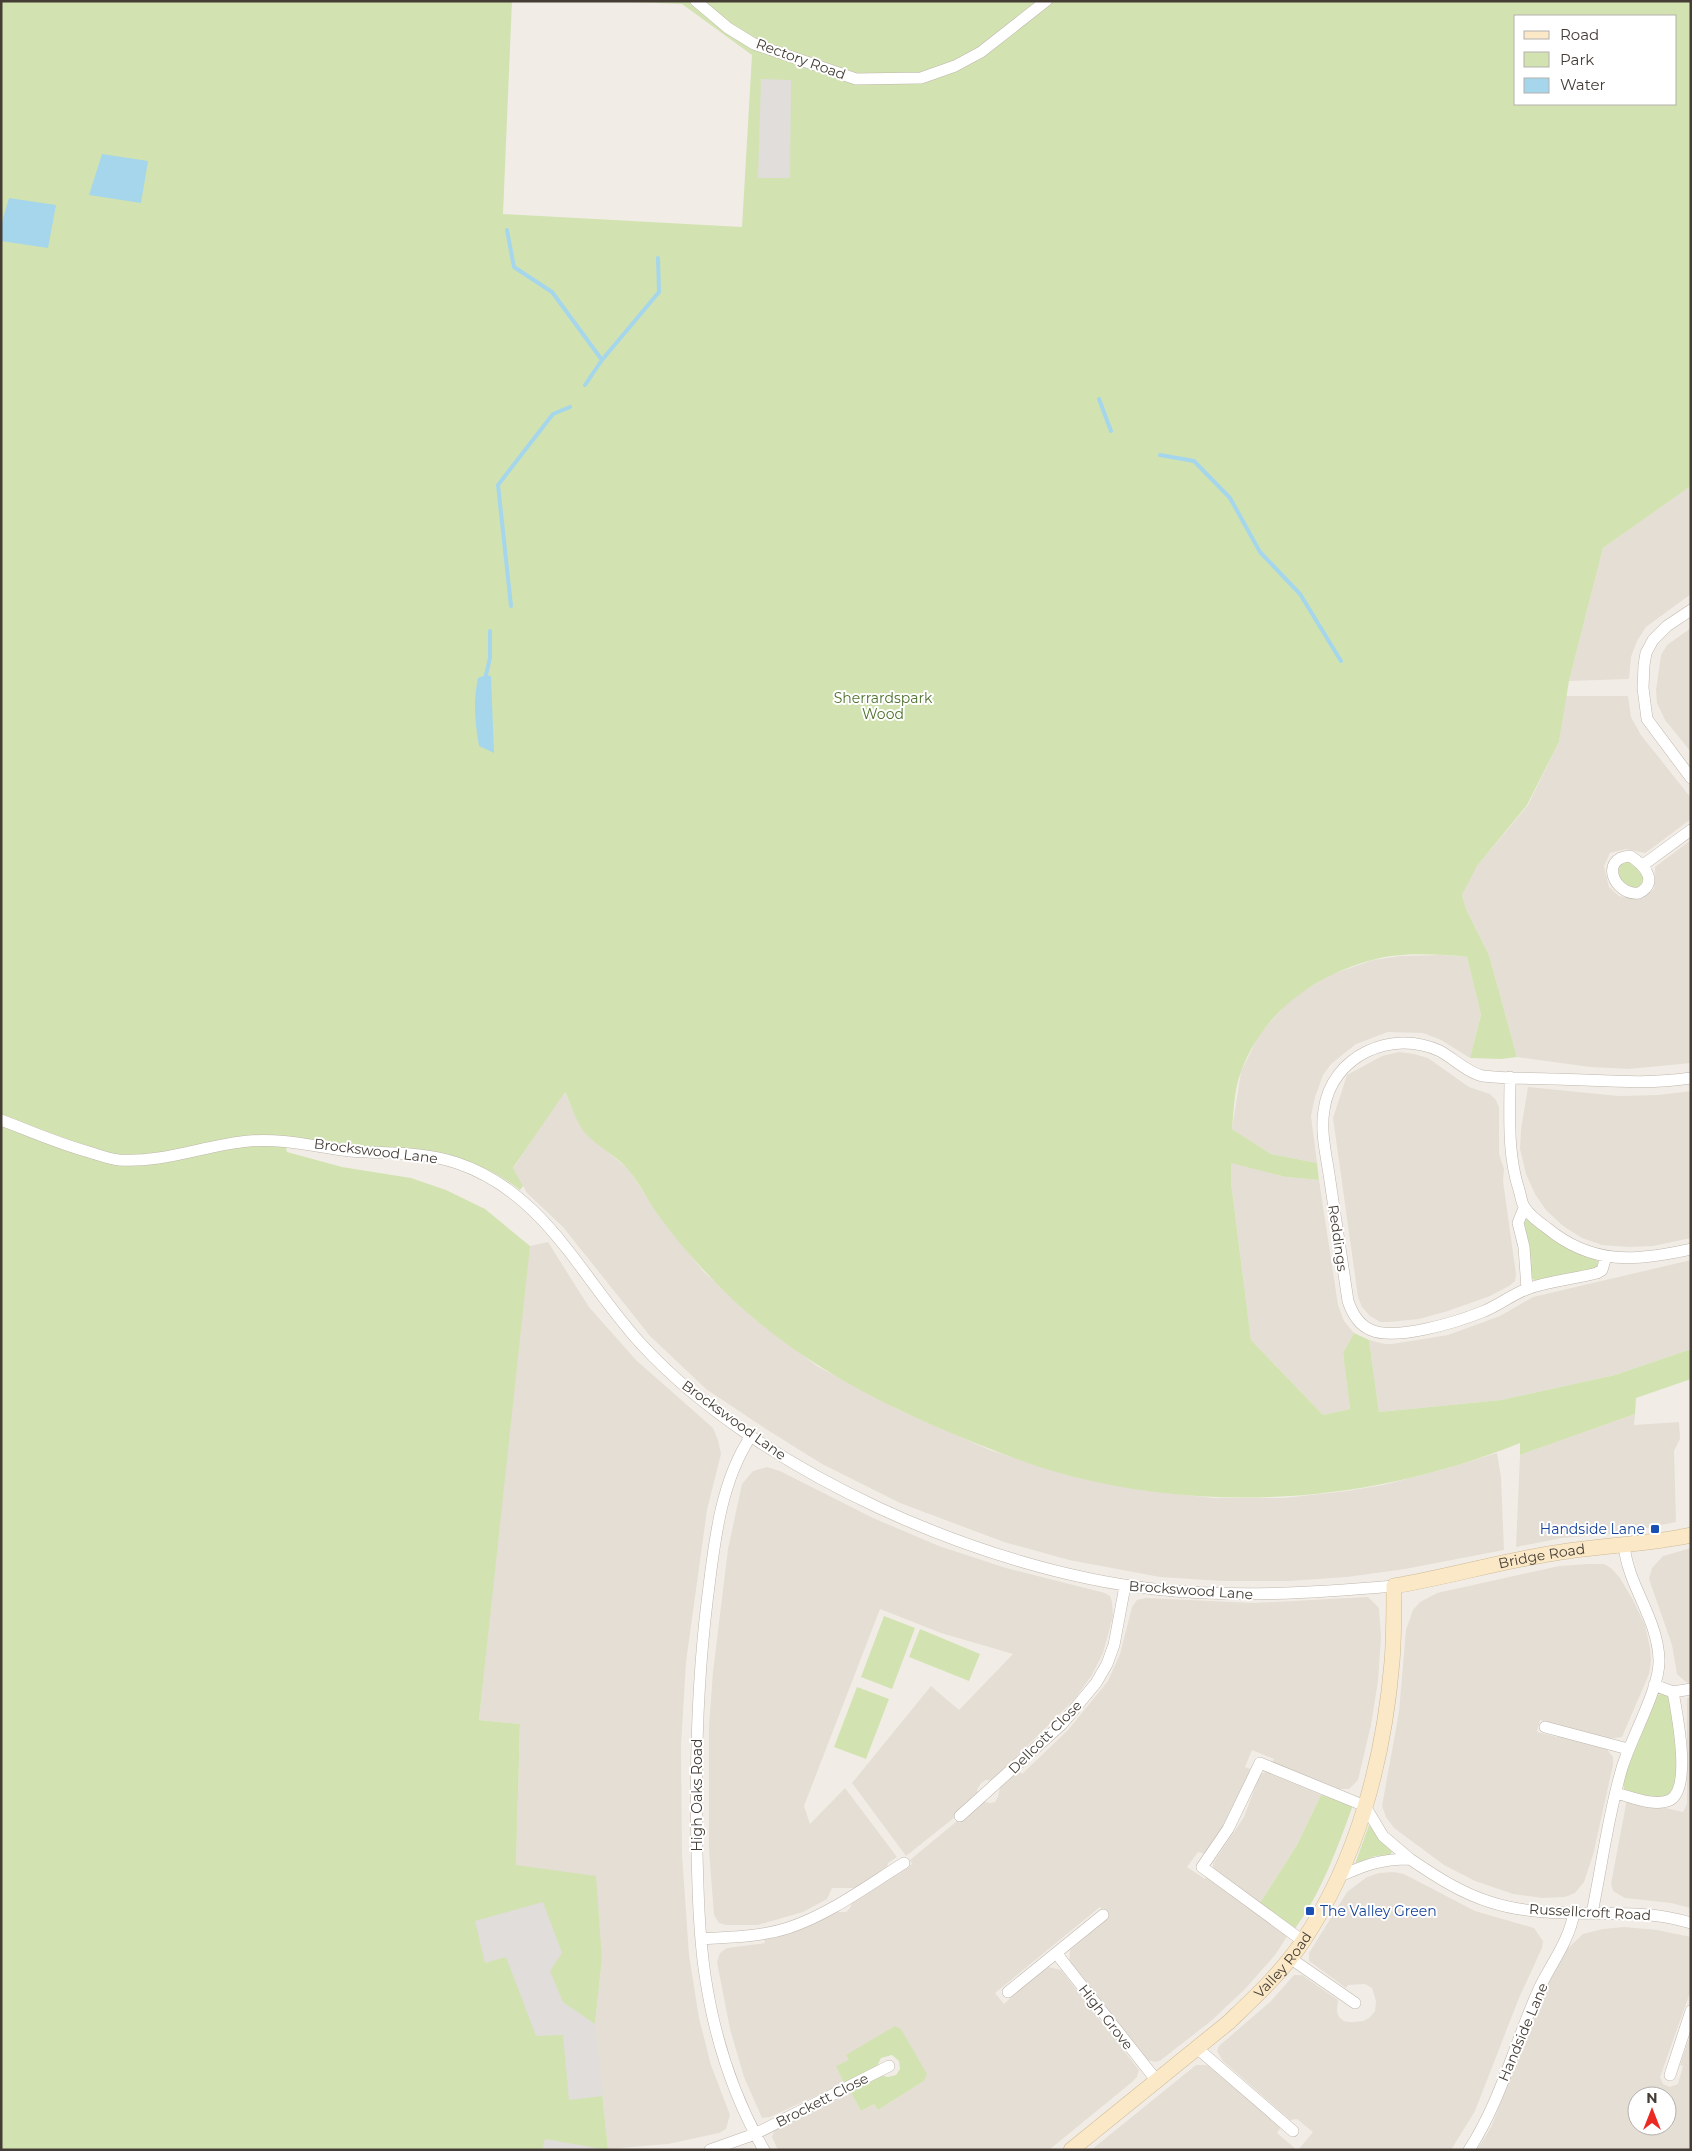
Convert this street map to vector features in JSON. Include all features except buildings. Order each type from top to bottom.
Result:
[{"type":"main road","name":"Bridge Road","points":[[1394,1586],[1441,1578],[1552,1553],[1691,1534]]},
{"type":"main road","name":"Valley Road","points":[[1071,2150],[1197,2048],[1254,1998],[1290,1958],[1323,1909],[1338,1877],[1365,1806],[1379,1750],[1392,1661],[1394,1586]]},
{"type":"street","name":"Rectory Road","points":[[696,1],[728,28],[754,44],[856,79],[921,78],[955,66],[981,52],[1046,1]]},
{"type":"street","points":[[1691,610],[1668,626],[1653,640],[1646,653],[1643,688],[1648,719],[1655,732],[1691,778]]},
{"type":"street","points":[[1643,865],[1691,830]]},
{"type":"street","name":"Reddings","points":[[1606,1257],[1602,1270],[1527,1289],[1483,1312],[1434,1328],[1383,1334],[1364,1326],[1350,1310],[1348,1302],[1324,1137],[1324,1109],[1327,1095],[1333,1082],[1345,1066],[1360,1054],[1387,1044],[1417,1044],[1440,1052],[1480,1076],[1605,1082],[1639,1082],[1691,1078]]},
{"type":"street","points":[[1510,1077],[1510,1150],[1512,1166],[1524,1208],[1561,1239],[1590,1253],[1606,1257],[1637,1258],[1691,1249]]},
{"type":"street","name":"Brockswood Lane","points":[[1,1120],[71,1147],[116,1160],[158,1159],[200,1148],[250,1141],[292,1141],[348,1150],[423,1154],[457,1163],[483,1174],[510,1190],[553,1230],[642,1345],[704,1402],[752,1436],[818,1478],[895,1515],[1016,1560],[1124,1586],[1191,1593],[1241,1594],[1295,1594],[1394,1586]]},
{"type":"street","points":[[1524,1208],[1518,1223],[1524,1247],[1527,1289]]},
{"type":"street","name":"High Oaks Road","points":[[752,1436],[734,1468],[719,1523],[701,1653],[696,1791],[701,1939],[714,2021],[736,2093],[764,2150]]},
{"type":"street","points":[[1592,1913],[1616,1793],[1628,1749],[1658,1673],[1658,1650],[1651,1619],[1627,1566],[1624,1544]]},
{"type":"street","name":"Dellcott Close","points":[[960,1816],[1062,1724],[1096,1682],[1107,1664],[1114,1646],[1124,1586]]},
{"type":"street","points":[[1654,1685],[1673,1692],[1691,1689]]},
{"type":"street","points":[[1616,1793],[1652,1802],[1670,1800],[1676,1796],[1682,1779],[1683,1758],[1682,1737],[1673,1692]]},
{"type":"street","points":[[1545,1728],[1628,1749]]},
{"type":"street","points":[[1303,1941],[1202,1867],[1228,1829],[1260,1763],[1365,1806]]},
{"type":"street","name":"Russellcroft Road","points":[[1365,1806],[1382,1836],[1410,1859],[1442,1880],[1491,1902],[1518,1908],[1574,1913],[1649,1915],[1691,1923]]},
{"type":"street","points":[[1338,1877],[1374,1862],[1410,1859]]},
{"type":"street","points":[[701,1939],[748,1936],[795,1925],[842,1902],[904,1862]]},
{"type":"street","name":"Handside Lane","points":[[1469,2150],[1489,2114],[1539,1989],[1568,1935],[1574,1913]]},
{"type":"street","points":[[1008,1992],[1103,1915]]},
{"type":"street","name":"High Grove","points":[[1056,1953],[1156,2081]]},
{"type":"street","points":[[1290,1958],[1355,2003]]},
{"type":"street","points":[[1670,2075],[1691,2011]]},
{"type":"street","points":[[1197,2048],[1294,2131]]},
{"type":"street","name":"Brockett Close","points":[[710,2150],[755,2134],[889,2066]]},
{"type":"shaded area","points":[[761,79],[791,80],[790,178],[758,178]]},
{"type":"shaded area","points":[[1691,486],[1691,594],[1646,627],[1637,641],[1631,657],[1629,679],[1569,681],[1603,548]]},
{"type":"shaded area","points":[[1691,628],[1691,752],[1665,720],[1657,703],[1656,690],[1661,655],[1667,645]]},
{"type":"shaded area","points":[[1566,696],[1628,696],[1631,717],[1641,735],[1691,798],[1691,819],[1645,853],[1626,849],[1610,853],[1604,866],[1609,887],[1619,896],[1635,899],[1643,898],[1654,889],[1655,867],[1691,840],[1691,1063],[1629,1069],[1590,1067],[1517,1057],[1489,955],[1466,909],[1462,895],[1468,882],[1477,866],[1528,805],[1559,742]]},
{"type":"shaded area","points":[[1442,955],[1467,957],[1481,1015],[1470,1058],[1441,1040],[1423,1033],[1388,1032],[1356,1044],[1331,1064],[1323,1075],[1315,1097],[1311,1116],[1317,1163],[1271,1154],[1232,1129],[1241,1072],[1259,1035],[1291,999],[1330,975],[1373,960],[1401,956]]},
{"type":"shaded area","points":[[1399,1052],[1428,1058],[1469,1087],[1490,1094],[1496,1100],[1499,1107],[1499,1154],[1504,1169],[1503,1181],[1516,1274],[1515,1281],[1509,1286],[1490,1296],[1448,1311],[1419,1319],[1380,1322],[1370,1316],[1362,1307],[1358,1297],[1333,1118],[1347,1075],[1382,1056]]},
{"type":"shaded area","points":[[1528,1087],[1619,1096],[1658,1095],[1691,1091],[1691,1238],[1653,1246],[1602,1245],[1582,1238],[1563,1226],[1546,1210],[1535,1194],[1526,1174],[1520,1149],[1521,1129]]},
{"type":"shaded area","points":[[564,1091],[584,1131],[629,1170],[658,1215],[704,1272],[757,1321],[817,1366],[899,1410],[990,1450],[1070,1476],[1143,1490],[1213,1498],[1284,1498],[1347,1491],[1383,1485],[1497,1453],[1501,1477],[1504,1550],[1405,1569],[1347,1577],[1289,1581],[1221,1581],[1160,1577],[1069,1560],[1004,1542],[900,1503],[822,1464],[706,1389],[650,1336],[563,1227],[527,1193],[513,1169]]},
{"type":"shaded area","points":[[1231,1162],[1286,1177],[1319,1180],[1338,1305],[1344,1321],[1354,1333],[1343,1353],[1350,1409],[1323,1415],[1251,1340],[1231,1182]]},
{"type":"shaded area","points":[[548,1242],[589,1307],[636,1360],[713,1428],[721,1454],[707,1510],[686,1662],[681,1746],[682,1854],[689,1955],[699,2018],[711,2065],[730,2115],[726,2129],[719,2133],[668,2144],[608,2149],[595,2024],[602,1959],[516,1865],[520,1724],[479,1720],[525,1274],[530,1246]]},
{"type":"shaded area","points":[[1691,1260],[1691,1349],[1615,1375],[1501,1400],[1379,1412],[1369,1340],[1392,1344],[1448,1335],[1500,1316],[1533,1297]]},
{"type":"shaded area","points":[[1635,1414],[1634,1425],[1679,1422],[1680,1439],[1674,1451],[1676,1522],[1622,1533],[1562,1538],[1516,1547],[1520,1455]]},
{"type":"shaded area","points":[[767,1467],[780,1471],[873,1518],[939,1546],[1006,1568],[1105,1593],[1110,1596],[1113,1616],[1103,1653],[1092,1675],[1074,1700],[1009,1764],[997,1781],[986,1780],[981,1783],[977,1790],[978,1795],[955,1817],[906,1856],[852,1783],[931,1686],[959,1710],[1013,1654],[941,1633],[880,1609],[804,1806],[810,1824],[845,1788],[897,1857],[888,1863],[887,1868],[857,1888],[832,1888],[827,1899],[803,1912],[758,1925],[726,1925],[719,1923],[714,1915],[709,1851],[709,1726],[713,1672],[728,1549],[742,1484],[753,1471]]},
{"type":"shaded area","points":[[1691,1548],[1691,1683],[1686,1682],[1677,1674],[1672,1645],[1649,1579],[1652,1568],[1663,1556]]},
{"type":"shaded area","points":[[1604,1564],[1611,1568],[1620,1578],[1633,1600],[1645,1625],[1650,1648],[1649,1674],[1622,1737],[1609,1739],[1540,1720],[1537,1732],[1557,1737],[1563,1736],[1606,1748],[1613,1757],[1613,1765],[1593,1855],[1584,1882],[1575,1893],[1565,1897],[1542,1898],[1513,1894],[1475,1881],[1444,1865],[1394,1828],[1386,1817],[1382,1806],[1399,1712],[1406,1630],[1413,1610],[1420,1602],[1437,1593],[1559,1566]]},
{"type":"shaded area","points":[[1368,1597],[1379,1608],[1381,1637],[1378,1681],[1371,1725],[1358,1780],[1349,1789],[1339,1789],[1272,1764],[1274,1759],[1252,1750],[1245,1767],[1253,1770],[1238,1802],[1206,1854],[1198,1852],[1187,1867],[1205,1879],[1208,1875],[1288,1935],[1275,1955],[1245,1989],[1211,2021],[1161,2060],[1156,2062],[1147,2060],[1069,1966],[1070,1950],[1109,1917],[1100,1907],[995,1993],[1004,2004],[1042,1968],[1048,1967],[1061,1970],[1139,2070],[1137,2077],[1132,2082],[1049,2150],[778,2150],[772,2137],[774,2131],[851,2093],[861,2111],[874,2104],[878,2110],[924,2081],[901,2029],[849,2060],[844,2083],[770,2117],[762,2118],[744,2077],[730,2029],[717,1962],[720,1953],[727,1948],[765,1943],[764,1938],[834,1912],[846,1912],[852,1902],[892,1874],[897,1874],[912,1864],[910,1860],[981,1801],[995,1802],[1000,1788],[1019,1770],[1022,1774],[1068,1730],[1108,1681],[1120,1654],[1132,1607],[1137,1600],[1146,1598],[1254,1603]]},
{"type":"shaded area","points":[[1691,1695],[1691,1908],[1671,1903],[1625,1898],[1613,1891],[1611,1884],[1627,1799],[1683,1812],[1687,1804],[1687,1699]]},
{"type":"shaded area","points":[[1266,1772],[1321,1795],[1297,1845],[1260,1903],[1213,1870],[1213,1863],[1244,1817],[1260,1774]]},
{"type":"shaded area","points":[[1394,1872],[1404,1874],[1475,1911],[1534,1928],[1543,1941],[1542,1948],[1519,1998],[1475,2111],[1451,2150],[1298,2150],[1313,2132],[1297,2119],[1290,2120],[1223,2061],[1217,2051],[1219,2046],[1271,2001],[1294,1975],[1302,1975],[1338,2000],[1337,2011],[1339,2017],[1344,2021],[1364,2021],[1370,2017],[1375,2011],[1376,2001],[1372,1988],[1365,1984],[1348,1985],[1346,1988],[1309,1961],[1309,1953],[1347,1892],[1367,1877],[1379,1873]]},
{"type":"shaded area","points":[[543,1902],[562,1953],[550,1971],[563,2002],[595,2024],[603,2096],[569,2100],[563,2035],[536,2036],[506,1957],[485,1963],[475,1921]]},
{"type":"shaded area","points":[[1624,1927],[1657,1930],[1691,1937],[1691,1990],[1660,2077],[1663,2084],[1668,2086],[1627,2086],[1627,2136],[1677,2136],[1677,2086],[1673,2086],[1678,2084],[1683,2066],[1680,2065],[1691,2033],[1691,2150],[1477,2150],[1491,2127],[1556,1966],[1567,1949],[1583,1934],[1603,1929]]},
{"type":"shaded area","points":[[1196,2065],[1207,2065],[1281,2127],[1277,2133],[1297,2150],[1091,2150]]},
{"type":"shaded area","points":[[545,2139],[602,2149],[542,2150]]},
{"type":"green space","name":"Sherrardspark Wood","points":[[1,1],[512,1],[503,214],[742,227],[752,55],[682,4],[610,1],[1691,1],[1691,486],[1603,548],[1569,681],[1559,742],[1527,805],[1477,866],[1462,895],[1466,909],[1489,955],[1517,1057],[1501,1059],[1470,1058],[1481,1015],[1467,957],[1407,955],[1383,957],[1350,967],[1310,987],[1276,1015],[1250,1051],[1241,1072],[1236,1093],[1232,1129],[1271,1154],[1317,1163],[1319,1180],[1286,1177],[1231,1163],[1231,1182],[1251,1340],[1323,1415],[1350,1409],[1343,1353],[1354,1333],[1369,1340],[1379,1412],[1501,1400],[1615,1375],[1691,1349],[1691,1379],[1636,1398],[1635,1414],[1520,1455],[1520,1443],[1466,1463],[1410,1478],[1354,1489],[1298,1495],[1241,1498],[1184,1495],[1127,1488],[1053,1471],[971,1441],[867,1394],[799,1353],[743,1309],[692,1257],[658,1215],[625,1166],[584,1132],[565,1092],[513,1168],[523,1186],[520,1190],[480,1166],[440,1154],[343,1146],[283,1136],[287,1152],[342,1167],[411,1178],[446,1190],[485,1209],[530,1246],[479,1720],[520,1724],[516,1865],[596,1876],[602,1959],[595,2024],[608,2149],[1,2150]]},
{"type":"green space","points":[[1625,859],[1637,866],[1642,873],[1643,886],[1635,890],[1619,883],[1618,864]]},
{"type":"green space","points":[[1529,1219],[1598,1261],[1597,1269],[1538,1282],[1531,1278],[1529,1244],[1524,1223],[1525,1220]]},
{"type":"green space","points":[[884,1616],[915,1628],[892,1689],[861,1677]]},
{"type":"green space","points":[[920,1629],[980,1654],[969,1681],[909,1657]]},
{"type":"green space","points":[[857,1687],[889,1699],[866,1759],[834,1747]]},
{"type":"green space","points":[[1657,1695],[1668,1696],[1679,1739],[1675,1791],[1659,1800],[1624,1789],[1624,1780],[1630,1756]]},
{"type":"green space","points":[[1321,1795],[1353,1805],[1321,1885],[1294,1930],[1260,1903],[1297,1845]]},
{"type":"green space","points":[[1369,1825],[1392,1852],[1390,1855],[1375,1856],[1355,1864]]},
{"type":"green space","points":[[895,2026],[901,2029],[927,2074],[924,2081],[878,2110],[874,2104],[861,2111],[851,2093],[853,2089],[880,2075],[888,2077],[896,2075],[900,2069],[899,2061],[892,2055],[881,2058],[877,2066],[844,2083],[836,2066],[849,2060],[846,2055]]},
{"type":"water","points":[[102,154],[148,161],[141,203],[89,195]]},
{"type":"water","points":[[9,198],[56,205],[48,248],[1,241],[1,225]]},
{"type":"water","points":[[486,675],[491,676],[494,753],[479,746],[476,729],[476,687],[478,678]]},
{"type":"waterway","points":[[507,230],[514,267],[552,292],[602,360]]},
{"type":"waterway","points":[[585,385],[602,360],[659,292],[658,258]]},
{"type":"waterway","points":[[1099,399],[1111,431]]},
{"type":"waterway","points":[[511,606],[498,485],[553,414],[570,407]]},
{"type":"waterway","points":[[1160,455],[1194,461],[1230,498],[1260,552],[1300,594],[1341,661]]},
{"type":"waterway","points":[[486,675],[490,658],[490,631]]},
{"type":"place","name":"Handside Lane","points":[[1655,1529]]},
{"type":"place","name":"The Valley Green","points":[[1310,1911]]}]
